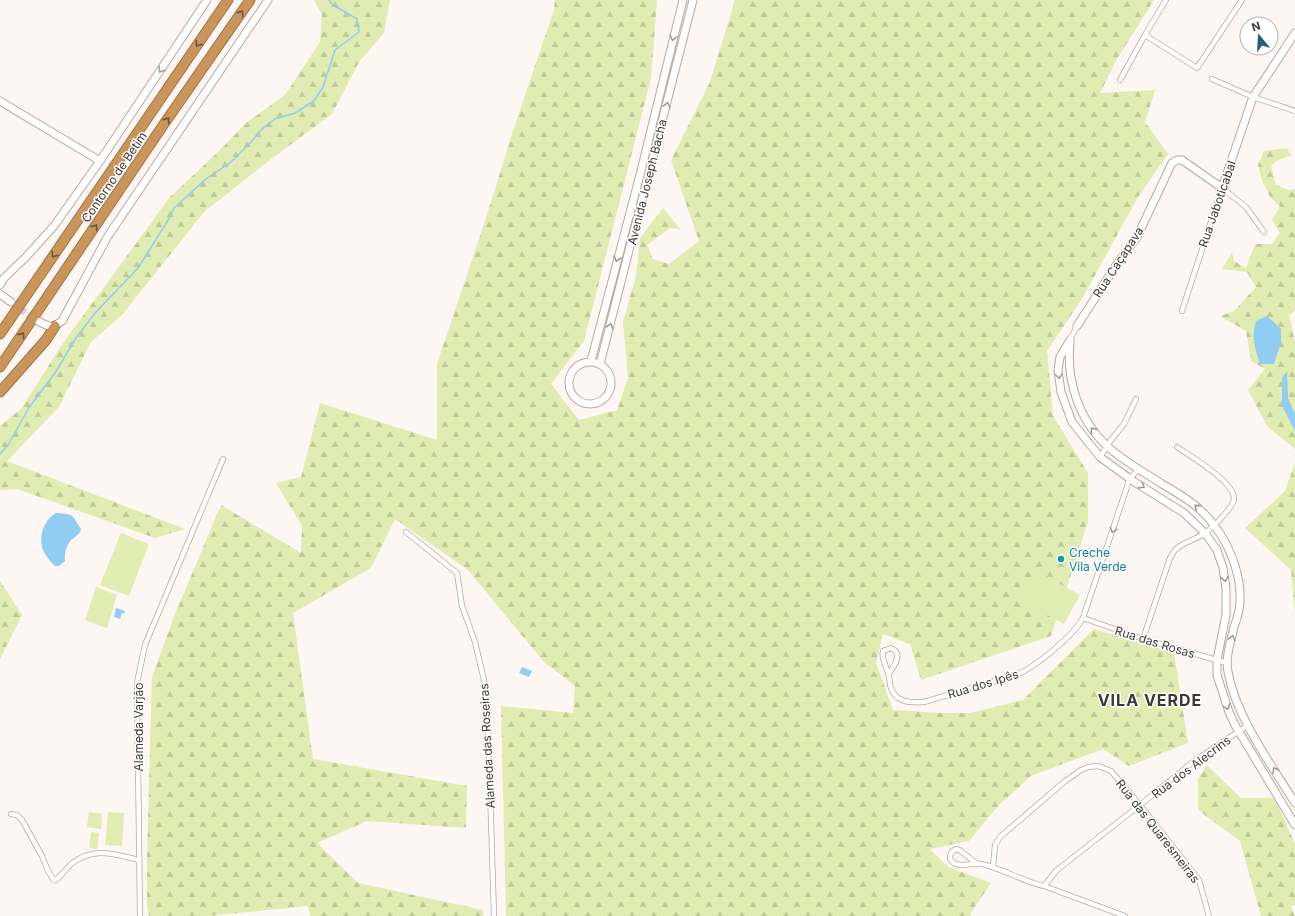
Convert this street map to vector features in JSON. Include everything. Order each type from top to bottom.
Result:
[{"type":"highway","name":"Contorno de Betim","points":[[0,334],[228,0]]},
{"type":"highway","name":"Contorno de Betim","points":[[0,367],[164,124],[250,0]]},
{"type":"highway","points":[[0,392],[46,340],[55,326]]},
{"type":"street","points":[[38,321],[48,327],[55,326],[62,321],[108,236],[268,0]]},
{"type":"street","name":"Avenida Joseph Bacha","points":[[591,361],[641,171],[683,0]]},
{"type":"street","name":"Avenida Joseph Bacha","points":[[600,364],[693,0]]},
{"type":"street","points":[[1120,80],[1166,0]]},
{"type":"street","points":[[1145,35],[1197,68],[1242,0]]},
{"type":"street","points":[[0,285],[4,278],[25,258],[54,226],[100,161],[205,1]]},
{"type":"street","name":"Rua Jaboticabal","points":[[1182,311],[1253,97],[1295,33]]},
{"type":"street","points":[[1212,79],[1253,97],[1295,111]]},
{"type":"street","points":[[0,101],[100,161]]},
{"type":"street","name":"Rua Caçapava","points":[[1077,326],[1117,264],[1137,237],[1172,163],[1176,160],[1182,160],[1222,188]]},
{"type":"street","points":[[1222,188],[1246,208],[1264,232]]},
{"type":"street","points":[[0,294],[11,302]]},
{"type":"street","points":[[1077,326],[1060,357],[1058,370],[1061,392],[1072,422],[1100,457],[1184,513],[1205,533],[1217,550],[1223,568],[1226,588],[1226,615],[1217,660],[1217,674],[1222,694],[1228,712],[1238,731],[1294,820]]},
{"type":"street","points":[[1070,340],[1068,357],[1070,376],[1078,406],[1090,427],[1107,446],[1139,469],[1190,501],[1203,512],[1214,525],[1226,544],[1239,582],[1239,609],[1227,663],[1227,670],[1237,702],[1248,725],[1295,803]]},
{"type":"street","points":[[591,361],[606,368],[610,374],[611,388],[608,394],[598,403],[584,404],[572,396],[569,390],[569,376],[572,370],[578,365],[591,361]]},
{"type":"street","points":[[1100,457],[1124,424],[1136,399]]},
{"type":"street","points":[[1144,639],[1170,558],[1176,549],[1205,533],[1214,525],[1232,506],[1234,500],[1233,493],[1217,475],[1176,447]]},
{"type":"street","name":"Alameda Varjão","points":[[140,916],[137,682],[145,645],[222,459]]},
{"type":"street","name":"Rua dos Ipês","points":[[889,674],[898,660],[898,655],[895,650],[891,648],[883,652],[881,656],[889,674],[891,689],[897,697],[910,703],[924,702],[1016,675],[1024,672],[1040,661],[1071,634],[1083,618],[1130,478],[1139,469]]},
{"type":"street","name":"Alameda das Roseiras","points":[[406,532],[457,573],[462,606],[475,642],[487,693],[494,916]]},
{"type":"street","name":"Rua das Rosas","points":[[1083,618],[1144,639],[1227,663]]},
{"type":"street","name":"Rua dos Alecrins","points":[[1044,886],[1057,870],[1193,762],[1248,725]]},
{"type":"street","name":"Rua das Quaresmeiras","points":[[993,867],[995,845],[1000,837],[1064,782],[1088,767],[1098,766],[1111,771],[1140,805],[1199,880],[1209,916]]},
{"type":"street","points":[[11,814],[17,815],[22,820],[42,856],[48,871],[56,880],[70,865],[80,858],[96,853],[114,853],[139,860]]},
{"type":"street","points":[[976,863],[957,849],[952,852],[950,856],[950,860],[957,864],[976,863],[993,867],[1032,883],[1125,916]]},
{"type":"green space","points":[[314,0],[390,0],[384,33],[359,62],[332,114],[271,159],[204,212],[122,315],[91,342],[59,407],[7,461],[185,529],[155,538],[17,489],[0,490],[0,426],[21,409],[63,343],[170,197],[219,151],[246,123],[285,95],[320,42],[322,15]]},
{"type":"green space","points":[[555,0],[657,0],[651,78],[584,341],[551,384],[579,420],[617,410],[628,378],[623,322],[636,276],[640,238],[663,208],[681,230],[670,228],[647,245],[653,259],[669,264],[699,241],[671,160],[710,82],[735,0],[1154,0],[1117,59],[1100,93],[1155,90],[1145,122],[1168,154],[1138,197],[1083,297],[1047,351],[1053,416],[1088,473],[1088,522],[1051,636],[921,680],[910,644],[883,634],[876,663],[893,710],[970,713],[1023,700],[1094,629],[1174,653],[1188,743],[1129,766],[1103,749],[1031,776],[997,807],[969,841],[930,849],[948,867],[991,883],[970,914],[971,916],[506,916],[501,706],[573,713],[575,686],[543,661],[468,570],[395,519],[371,568],[293,613],[313,759],[467,786],[466,828],[367,821],[317,843],[358,883],[483,910],[483,916],[310,916],[308,906],[209,916],[149,916],[147,906],[147,859],[152,677],[173,619],[221,505],[301,553],[302,526],[276,483],[301,477],[320,403],[437,440],[437,364],[554,10]]},
{"type":"green space","points":[[1287,148],[1291,155],[1278,160],[1271,166],[1276,185],[1288,190],[1295,189],[1295,310],[1289,315],[1295,342],[1295,449],[1267,426],[1248,390],[1265,369],[1251,361],[1246,331],[1220,316],[1234,311],[1256,287],[1247,272],[1222,269],[1232,252],[1234,261],[1246,268],[1255,244],[1272,244],[1280,233],[1272,220],[1280,206],[1270,197],[1262,180],[1258,165],[1264,151]]},
{"type":"green space","points":[[1295,463],[1295,614],[1291,570],[1245,528],[1285,491]]},
{"type":"green space","points":[[121,533],[149,544],[129,596],[100,585]]},
{"type":"green space","points":[[1036,571],[1080,595],[1064,624],[1020,600]]},
{"type":"green space","points":[[0,581],[22,615],[0,659]]},
{"type":"green space","points":[[96,587],[117,595],[107,628],[85,620]]},
{"type":"green space","points":[[1207,765],[1241,798],[1275,798],[1295,844],[1295,905],[1291,906],[1295,916],[1261,916],[1240,841],[1198,810],[1198,779]]},
{"type":"green space","points":[[89,812],[102,814],[101,829],[87,827]]},
{"type":"green space","points":[[108,812],[124,813],[122,846],[105,845]]},
{"type":"green space","points":[[91,832],[99,833],[97,849],[89,848]]},
{"type":"water","points":[[1267,316],[1281,329],[1281,343],[1274,364],[1260,364],[1254,343],[1254,333],[1256,321]]},
{"type":"water","points":[[1287,371],[1288,398],[1295,414],[1295,431],[1282,406],[1282,378]]},
{"type":"water","points":[[56,513],[73,516],[81,529],[68,544],[65,554],[65,561],[59,566],[55,566],[47,557],[41,542],[42,532],[46,523]]},
{"type":"water","points":[[116,608],[125,611],[124,614],[122,613],[120,619],[114,617]]},
{"type":"water","points":[[522,667],[532,671],[529,677],[519,673]]},
{"type":"waterway","points":[[0,454],[8,445],[30,406],[55,373],[76,338],[95,313],[138,268],[167,222],[174,208],[206,179],[231,162],[263,128],[275,119],[295,113],[314,101],[323,87],[335,50],[359,32],[357,19],[333,5],[329,0]]},
{"type":"tunnel","points":[[11,302],[37,321]]},
{"type":"place","name":"Creche Vila Verde","points":[[1061,559]]},
{"type":"district","name":"VILA VERDE","points":[[1150,700]]}]
